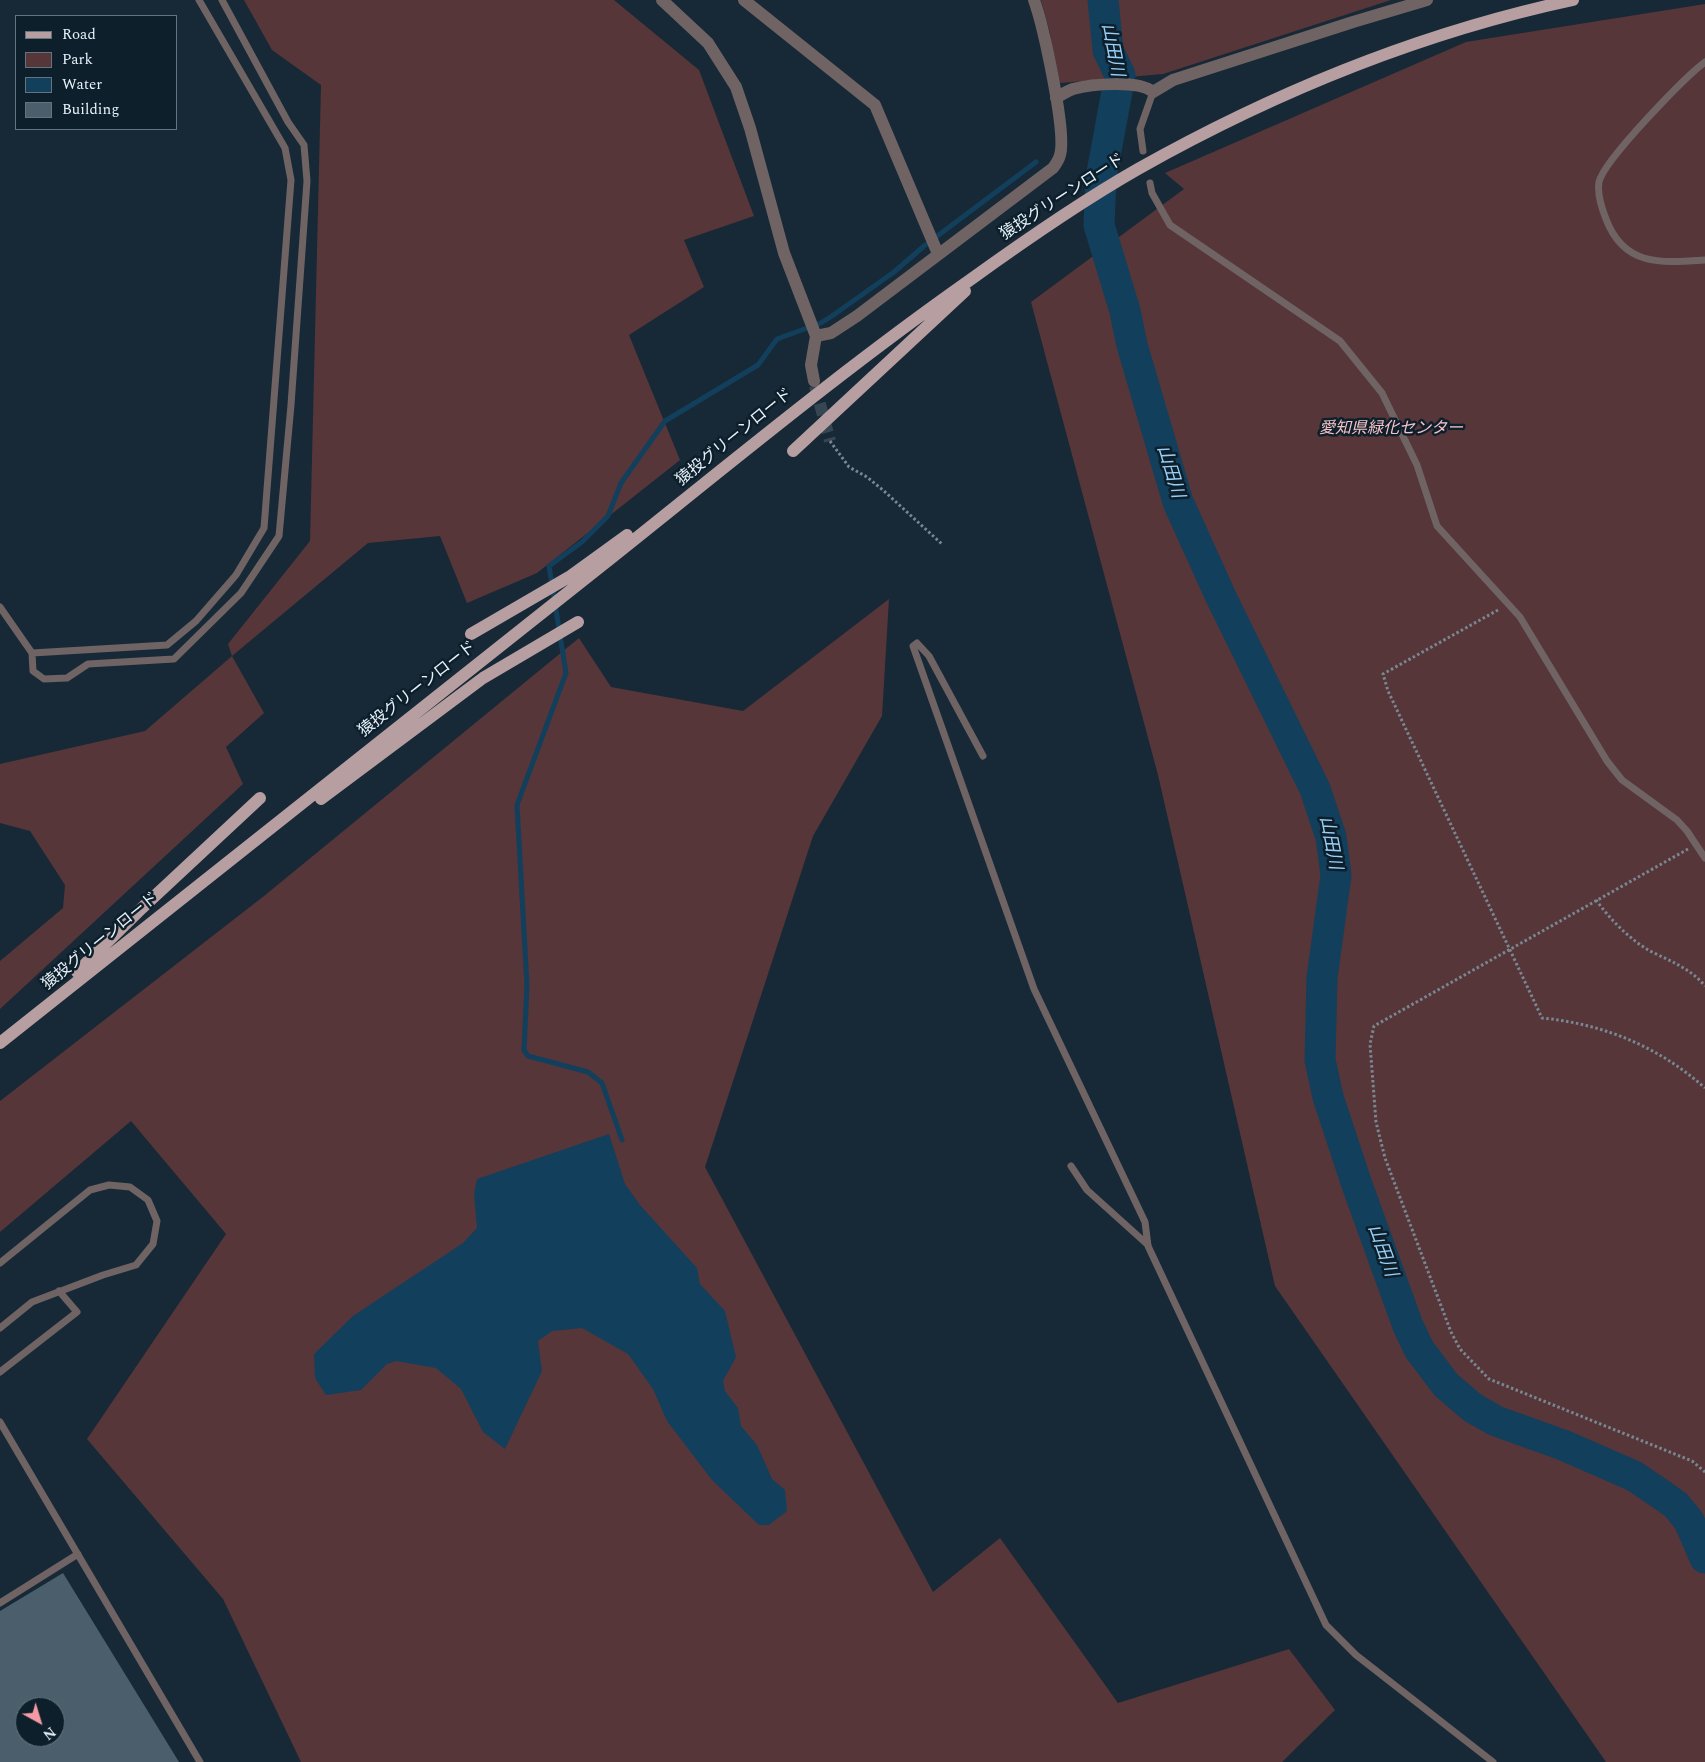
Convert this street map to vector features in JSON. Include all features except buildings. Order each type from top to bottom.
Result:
[{"type":"main road","name":"猿投グリーンロード","points":[[0,1043],[778,424],[931,307],[1072,210],[1135,170],[1233,119],[1304,85],[1371,58],[1510,13],[1573,0]]},
{"type":"main road","points":[[793,451],[1006,254]]},
{"type":"main road","points":[[472,634],[569,577],[742,447],[778,424]]},
{"type":"main road","points":[[194,888],[232,866],[469,688],[518,655],[578,622]]},
{"type":"main road","points":[[33,1016],[142,908],[260,798]]},
{"type":"street","points":[[662,0],[708,43],[736,87],[750,128],[784,253],[816,336],[812,365],[814,381]]},
{"type":"street","points":[[744,0],[875,104],[938,254]]},
{"type":"street","points":[[816,336],[830,332],[857,316],[1053,168],[1060,155],[1062,141],[1056,98],[1034,0]]},
{"type":"street","points":[[1056,98],[1073,89],[1133,84],[1147,86],[1153,92],[1174,80],[1427,0]]},
{"type":"lane","points":[[32,653],[167,645],[196,621],[236,575],[264,528],[291,180],[285,148],[199,0]]},
{"type":"lane","points":[[0,607],[32,653],[33,671],[44,679],[67,678],[88,664],[174,659],[241,593],[279,536],[292,405],[307,191],[304,145],[288,122],[222,0]]},
{"type":"lane","points":[[1705,62],[1612,158],[1599,182],[1601,205],[1604,214],[1611,231],[1625,250],[1645,259],[1670,262],[1705,260]]},
{"type":"lane","points":[[1143,150],[1140,129],[1153,92]]},
{"type":"lane","points":[[1150,183],[1152,193],[1170,225],[1340,341],[1382,393],[1417,465],[1437,526],[1520,617],[1607,761],[1622,780],[1677,820],[1705,858]]},
{"type":"lane","points":[[983,756],[930,656],[917,643],[913,646],[1034,989],[1145,1222],[1148,1246],[1326,1625],[1356,1655],[1493,1762]]},
{"type":"lane","points":[[1071,1166],[1088,1190],[1148,1246]]},
{"type":"lane","points":[[0,1263],[90,1190],[109,1185],[130,1187],[148,1200],[157,1221],[153,1244],[136,1264],[32,1302],[0,1328]]},
{"type":"lane","points":[[0,1372],[77,1312],[59,1291]]},
{"type":"lane","points":[[0,1422],[200,1762]]},
{"type":"lane","points":[[0,1603],[78,1554]]},
{"type":"path","points":[[830,441],[849,467],[867,477],[884,491],[915,522],[943,545]]},
{"type":"path","points":[[1509,604],[1383,674],[1388,691],[1542,1018],[1589,1025],[1642,1044],[1667,1058],[1705,1088]]},
{"type":"path","points":[[1696,844],[1374,1026],[1370,1044],[1376,1122],[1385,1158],[1451,1332],[1460,1349],[1489,1379],[1692,1461],[1705,1472]]},
{"type":"path","points":[[1596,900],[1604,912],[1635,942],[1689,971],[1705,986]]},
{"type":"green space","points":[[244,0],[614,0],[699,70],[754,216],[684,240],[704,287],[629,335],[680,460],[537,573],[467,603],[440,536],[368,543],[232,656],[228,644],[310,541],[321,85],[272,50]]},
{"type":"green space","points":[[1041,0],[1391,0],[1163,74],[1061,83],[1056,79],[1050,33]]},
{"type":"green space","name":"愛知県緑化センター","points":[[1705,4],[1705,1762],[1606,1762],[1275,1286],[1158,775],[1031,302],[1184,189],[1165,173],[1466,42]]},
{"type":"green space","points":[[889,599],[882,716],[813,836],[705,1167],[933,1592],[1000,1538],[1118,1703],[1289,1649],[1335,1710],[1282,1762],[301,1762],[223,1599],[87,1439],[226,1234],[131,1121],[0,1232],[0,1101],[264,896],[579,638],[611,687],[743,711]]},
{"type":"green space","points":[[232,656],[264,713],[226,747],[243,784],[0,1009],[0,961],[63,908],[65,885],[30,831],[0,823],[0,764],[145,731]]},
{"type":"water","points":[[609,1134],[625,1184],[640,1205],[697,1268],[700,1284],[725,1311],[736,1357],[723,1381],[725,1391],[738,1408],[741,1426],[757,1445],[772,1479],[785,1490],[787,1511],[769,1525],[759,1525],[712,1480],[667,1421],[653,1389],[628,1354],[582,1328],[552,1331],[538,1341],[542,1371],[505,1449],[483,1432],[461,1389],[436,1368],[396,1361],[387,1364],[361,1390],[326,1395],[315,1378],[314,1354],[353,1316],[463,1243],[477,1228],[474,1194],[477,1179]]},
{"type":"waterway","name":"山田川","points":[[1103,0],[1108,50],[1120,75],[1101,178],[1099,225],[1178,502],[1221,597],[1315,789],[1331,837],[1336,875],[1322,978],[1320,1060],[1328,1097],[1356,1182],[1408,1326],[1419,1349],[1446,1385],[1473,1408],[1496,1421],[1563,1445],[1634,1476],[1676,1505],[1689,1521],[1705,1558]]},
{"type":"waterway","points":[[622,1140],[602,1083],[588,1072],[528,1056],[524,1050],[527,985],[517,805],[566,673],[549,566],[582,542],[608,516],[621,483],[665,421],[758,365],[777,339],[821,323],[832,316],[894,272],[924,246],[1036,162]]},
{"type":"tunnel","points":[[815,386],[830,441]]}]
